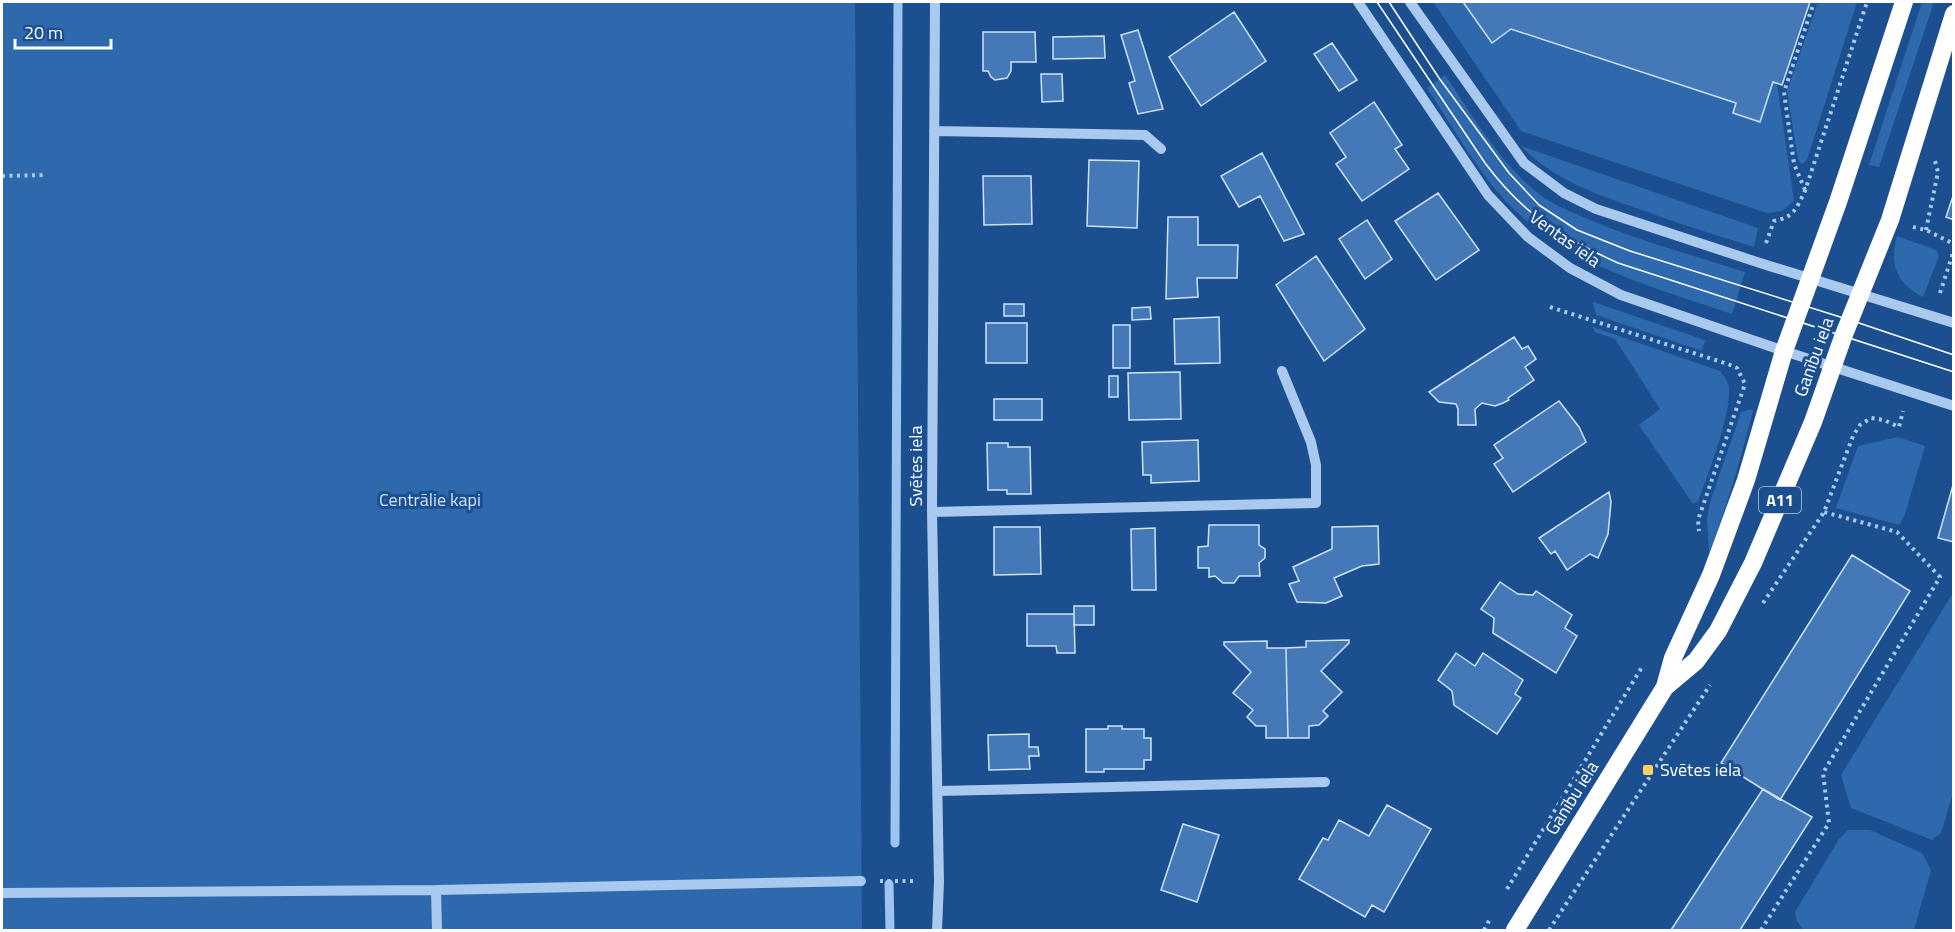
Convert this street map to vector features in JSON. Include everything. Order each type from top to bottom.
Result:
[{"type":"highway","name":"Ganību iela","points":[[1515,930],[1665,687],[1673,658],[1711,575],[1746,480],[1784,351],[1838,202],[1904,2]]},
{"type":"highway","name":"Ganību iela","points":[[1665,687],[1696,661],[1718,631],[1762,542],[1813,422],[1832,366],[1890,220],[1953,15]]},
{"type":"street","name":"Svētes iela","points":[[935,2],[932,512],[938,791],[937,930]]},
{"type":"street","name":"Ventas iela","points":[[1358,2],[1488,195],[1528,237],[1570,268],[1621,295],[1953,406]]},
{"type":"street","name":"Ventas iela","points":[[1410,2],[1524,163],[1564,193],[1596,209],[1953,323]]},
{"type":"street","points":[[934,131],[1145,135],[1161,149]]},
{"type":"street","points":[[932,512],[1316,503],[1316,465],[1311,442],[1282,370]]},
{"type":"street","points":[[938,791],[1325,782]]},
{"type":"street","points":[[2,893],[436,890],[861,881]]},
{"type":"street","points":[[436,890],[437,930]]},
{"type":"path","points":[[1805,191],[1794,164],[1784,92],[1814,2]]},
{"type":"path","points":[[1765,247],[1774,221],[1787,219],[1795,211],[1805,191],[1866,2]]},
{"type":"path","points":[[1935,160],[1938,171],[1926,230],[1953,244]]},
{"type":"path","points":[[2,176],[46,175]]},
{"type":"path","points":[[1940,292],[1953,250]]},
{"type":"path","points":[[1550,307],[1737,368],[1745,384],[1698,520],[1699,540]]},
{"type":"path","points":[[1853,436],[1860,425],[1871,418],[1884,420],[1899,427],[1905,405]]},
{"type":"path","points":[[1761,930],[1829,823],[1823,773],[1940,578],[1897,532],[1824,512]]},
{"type":"path","points":[[1505,893],[1644,664]]},
{"type":"path","points":[[861,881],[939,882]]},
{"type":"path","points":[[1484,930],[1495,912]]},
{"type":"green space","name":"Centrālie kapi","points":[[2,2],[855,2],[862,930],[2,930]]},
{"type":"green space","points":[[1433,2],[1463,2],[1492,42],[1511,29],[1736,103],[1733,113],[1759,122],[1773,82],[1777,83],[1794,201],[1782,211],[1767,213],[1521,131]]},
{"type":"green space","points":[[1818,2],[1857,2],[1807,160],[1802,164],[1798,160],[1787,91]]},
{"type":"green space","points":[[1922,2],[1934,2],[1879,167],[1869,165]]},
{"type":"green space","points":[[1445,75],[1500,154],[1525,182],[1544,198],[1607,227],[1745,272],[1732,314],[1609,270],[1552,240],[1526,220],[1502,197],[1481,171],[1427,88]]},
{"type":"green space","points":[[1521,146],[1758,228],[1754,247],[1668,219],[1576,185],[1547,168]]},
{"type":"green space","points":[[1897,236],[1936,250],[1939,256],[1923,297],[1906,286],[1897,272],[1894,255]]},
{"type":"green space","points":[[1593,302],[1705,340],[1702,351],[1596,315]]},
{"type":"green space","points":[[1593,327],[1720,371],[1728,383],[1726,417],[1698,502],[1693,504],[1639,425],[1660,409],[1615,339],[1595,332]]},
{"type":"green space","points":[[1753,410],[1744,446],[1709,553],[1707,519],[1710,502],[1741,412]]},
{"type":"green space","points":[[1898,437],[1925,446],[1905,514],[1899,525],[1836,508],[1858,446]]},
{"type":"green space","points":[[1953,593],[1953,793],[1941,833],[1932,840],[1851,808],[1841,775]]},
{"type":"green space","points":[[1848,830],[1870,830],[1922,853],[1931,870],[1914,930],[1803,930],[1797,921],[1795,912],[1839,839]]},
{"type":"building","points":[[1463,2],[1810,2],[1782,85],[1773,82],[1760,122],[1733,113],[1736,103],[1511,29],[1492,43]]},
{"type":"building","points":[[1234,12],[1266,61],[1201,106],[1169,57]]},
{"type":"building","points":[[1138,30],[1163,109],[1138,114],[1129,83],[1135,81],[1121,35]]},
{"type":"building","points":[[983,32],[1035,32],[1036,62],[1011,62],[1011,71],[1007,78],[995,80],[988,71],[983,71]]},
{"type":"building","points":[[1104,36],[1105,58],[1053,59],[1053,37]]},
{"type":"building","points":[[1332,43],[1357,80],[1339,91],[1314,54]]},
{"type":"building","points":[[1041,74],[1062,74],[1063,101],[1042,102]]},
{"type":"building","points":[[1374,102],[1402,145],[1395,149],[1409,169],[1362,201],[1336,164],[1346,157],[1330,133]]},
{"type":"building","points":[[1262,153],[1304,234],[1284,241],[1260,196],[1239,207],[1221,176]]},
{"type":"building","points":[[1089,160],[1139,161],[1137,228],[1087,226]]},
{"type":"building","points":[[983,176],[1031,176],[1032,224],[984,225]]},
{"type":"building","points":[[1438,193],[1479,250],[1436,280],[1395,221]]},
{"type":"building","points":[[1954,193],[1954,220],[1946,217]]},
{"type":"building","points":[[1168,217],[1198,217],[1198,245],[1238,245],[1237,278],[1197,278],[1198,297],[1166,299]]},
{"type":"building","points":[[1367,220],[1392,259],[1365,279],[1339,239]]},
{"type":"building","points":[[1316,256],[1365,329],[1324,361],[1276,285]]},
{"type":"building","points":[[1004,304],[1024,304],[1024,316],[1004,316]]},
{"type":"building","points":[[1150,307],[1151,319],[1132,320],[1132,308]]},
{"type":"building","points":[[1219,317],[1220,363],[1175,364],[1174,319]]},
{"type":"building","points":[[986,323],[1027,323],[1027,363],[986,363]]},
{"type":"building","points":[[1113,325],[1130,325],[1130,368],[1113,368]]},
{"type":"building","points":[[1514,337],[1522,349],[1528,346],[1536,359],[1525,367],[1534,380],[1503,403],[1495,406],[1482,403],[1475,409],[1476,425],[1458,425],[1456,404],[1439,402],[1429,392]]},
{"type":"building","points":[[1180,372],[1181,419],[1129,420],[1128,373]]},
{"type":"building","points":[[1109,376],[1118,376],[1118,397],[1109,397]]},
{"type":"building","points":[[994,399],[1042,399],[1042,420],[994,420]]},
{"type":"building","points":[[1559,401],[1579,427],[1586,442],[1513,492],[1494,464],[1503,458],[1494,445]]},
{"type":"building","points":[[1198,440],[1199,481],[1151,483],[1151,475],[1143,475],[1142,442]]},
{"type":"building","points":[[987,443],[1008,443],[1008,447],[1030,447],[1031,494],[1007,494],[1007,490],[988,490]]},
{"type":"building","points":[[1954,485],[1954,542],[1938,538]]},
{"type":"building","points":[[1609,492],[1611,502],[1608,534],[1598,558],[1590,554],[1567,570],[1555,551],[1551,554],[1539,538]]},
{"type":"building","points":[[1209,525],[1259,525],[1259,545],[1265,549],[1265,558],[1259,563],[1260,576],[1239,576],[1234,583],[1223,583],[1215,576],[1209,577],[1209,568],[1198,568],[1198,547],[1208,546]]},
{"type":"building","points":[[1378,526],[1379,564],[1362,566],[1334,578],[1342,596],[1326,603],[1297,602],[1289,584],[1299,581],[1293,567],[1332,549],[1332,527]]},
{"type":"building","points":[[994,527],[1040,527],[1041,574],[994,575]]},
{"type":"building","points":[[1155,528],[1156,590],[1132,590],[1131,529]]},
{"type":"building","points":[[1852,555],[1910,591],[1780,800],[1721,763]]},
{"type":"building","points":[[1500,582],[1518,594],[1533,595],[1536,591],[1572,615],[1565,628],[1577,636],[1556,673],[1493,633],[1494,618],[1481,609]]},
{"type":"building","points":[[1074,606],[1094,606],[1094,625],[1074,625]]},
{"type":"building","points":[[1027,614],[1074,614],[1075,653],[1057,653],[1056,646],[1027,646]]},
{"type":"building","points":[[1349,640],[1349,643],[1321,671],[1342,692],[1323,711],[1328,716],[1319,725],[1309,726],[1309,738],[1288,738],[1286,648],[1306,647],[1306,641]]},
{"type":"building","points":[[1267,641],[1267,648],[1286,648],[1288,738],[1266,738],[1266,726],[1256,726],[1247,717],[1253,710],[1233,693],[1251,672],[1224,645],[1224,642]]},
{"type":"building","points":[[1456,653],[1475,666],[1483,653],[1523,680],[1515,694],[1521,698],[1497,734],[1454,705],[1452,691],[1438,680]]},
{"type":"building","points":[[1108,726],[1122,726],[1122,729],[1144,729],[1144,738],[1151,738],[1151,760],[1144,760],[1144,769],[1104,769],[1104,772],[1086,772],[1086,729],[1108,729]]},
{"type":"building","points":[[1029,734],[1029,747],[1038,747],[1039,756],[1029,756],[1030,769],[989,770],[988,735]]},
{"type":"building","points":[[1763,789],[1812,817],[1740,930],[1671,930]]},
{"type":"building","points":[[1387,805],[1431,829],[1384,912],[1372,905],[1365,917],[1299,879],[1323,838],[1328,840],[1339,820],[1369,836]]},
{"type":"building","points":[[1183,824],[1219,835],[1197,902],[1161,890]]},
{"type":"waterway","points":[[895,843],[898,2]]},
{"type":"waterway","points":[[889,884],[890,930]]},
{"type":"tram line","points":[[1377,2],[1499,181],[1529,210],[1560,233],[1618,263],[1954,372]]},
{"type":"tram line","points":[[1389,2],[1439,78],[1509,173],[1539,205],[1577,230],[1630,251],[1954,355]]},
{"type":"place","name":"Svētes iela","points":[[1648,770]]}]
